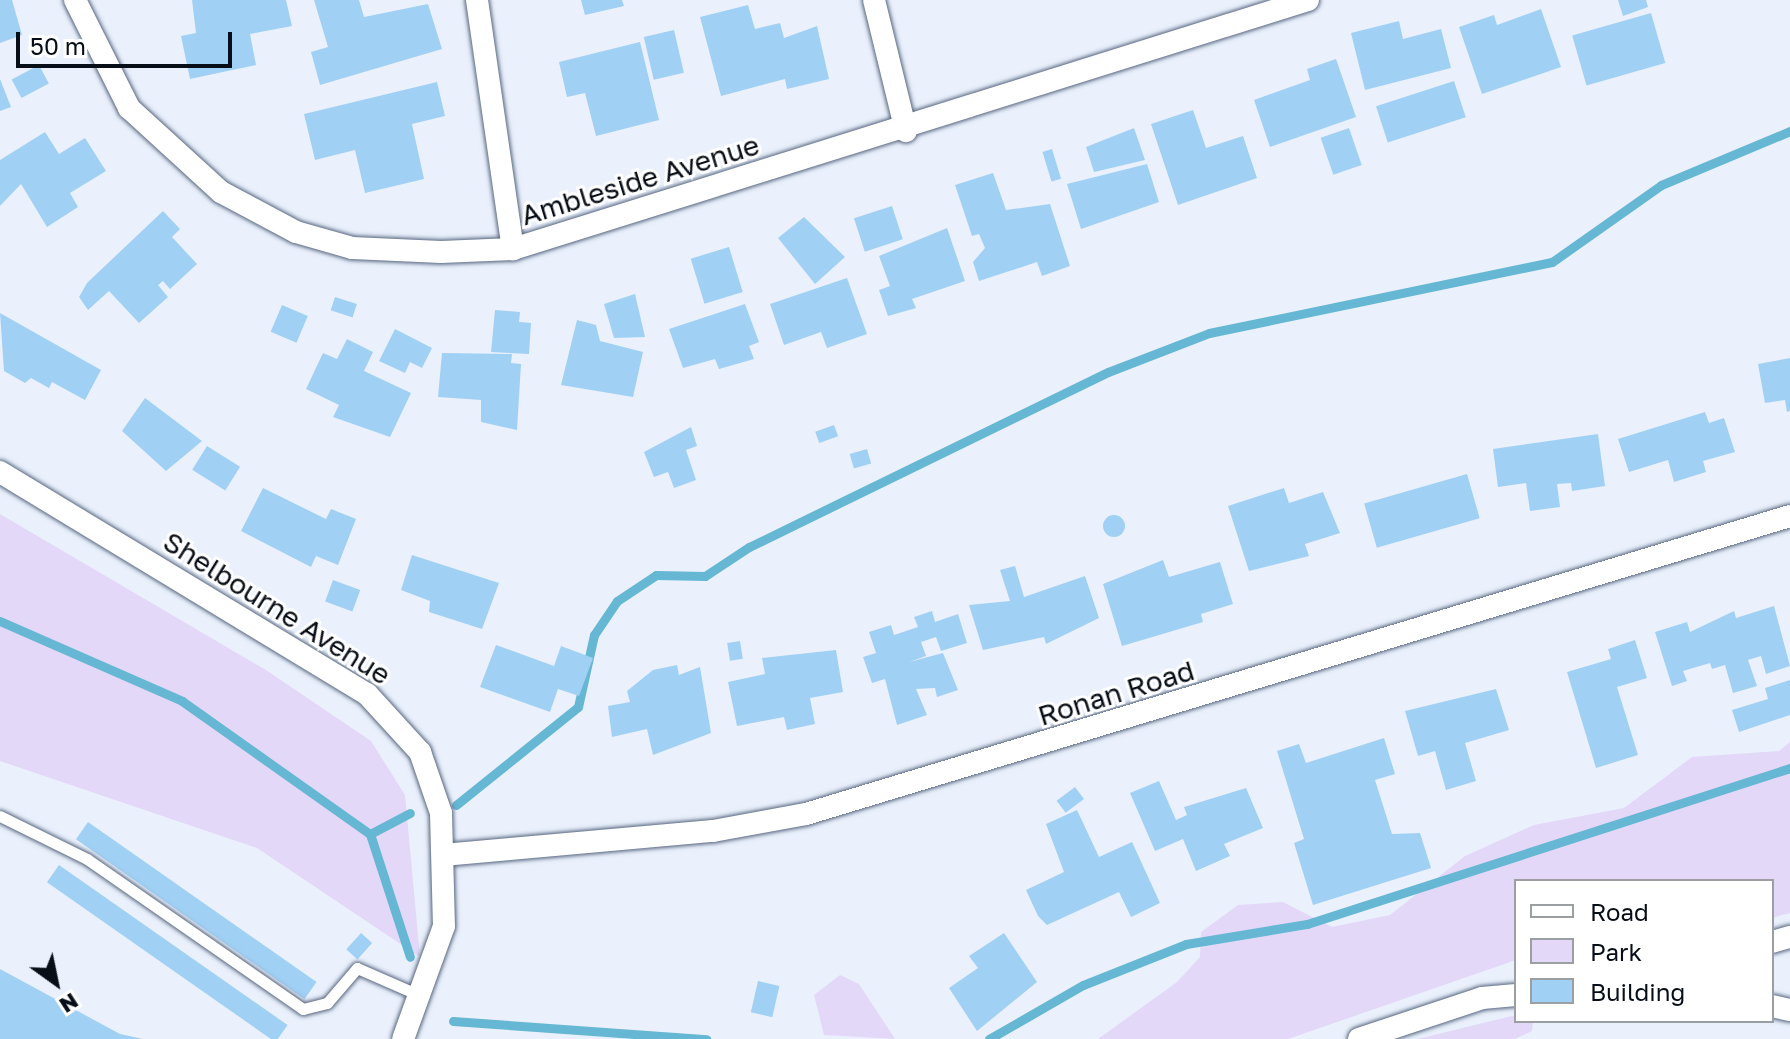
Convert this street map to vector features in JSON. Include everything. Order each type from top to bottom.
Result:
[{"type":"street","name":"Ambleside Avenue","points":[[75,0],[129,108],[221,192],[296,232],[352,248],[513,249],[906,131],[1306,0]]},
{"type":"street","points":[[477,0],[513,249]]},
{"type":"street","points":[[874,0],[906,131]]},
{"type":"street","name":"Shelbourne Avenue","points":[[0,472],[367,694],[403,728],[433,779],[443,855],[444,926],[422,996],[403,1039]]},
{"type":"street","name":"Ronan Road","points":[[443,855],[713,831],[806,814],[1790,516]]},
{"type":"street","points":[[1359,1039],[1482,998],[1514,995]]},
{"type":"lane","points":[[0,816],[87,859],[303,1009],[327,1003],[357,968],[422,996]]},
{"type":"green space","points":[[0,514],[266,670],[371,741],[405,795],[420,957],[257,848],[0,761]]},
{"type":"green space","points":[[1790,742],[1790,913],[1774,917],[1774,879],[1514,879],[1514,961],[1288,1039],[1098,1039],[1177,982],[1200,957],[1201,932],[1238,905],[1283,902],[1332,927],[1390,915],[1465,856],[1534,825],[1624,808],[1692,757],[1779,751]]},
{"type":"green space","points":[[840,975],[859,984],[895,1039],[824,1035],[814,995]]},
{"type":"green space","points":[[1514,1015],[1514,1023],[1533,1023],[1532,1031],[1515,1039],[1417,1039]]},
{"type":"building","points":[[0,0],[12,0],[22,35],[0,43]]},
{"type":"building","points":[[192,0],[286,0],[292,26],[250,34],[256,65],[190,79],[181,36],[196,33]]},
{"type":"building","points":[[314,0],[359,0],[364,17],[428,4],[442,49],[320,85],[311,52],[328,47]]},
{"type":"building","points":[[581,0],[622,0],[624,6],[585,15]]},
{"type":"building","points":[[1618,0],[1646,0],[1648,7],[1623,16]]},
{"type":"building","points":[[748,5],[755,29],[780,23],[784,38],[817,26],[829,79],[787,89],[785,79],[721,96],[700,17]]},
{"type":"building","points":[[1541,9],[1561,67],[1482,94],[1459,27],[1494,15],[1497,25]]},
{"type":"building","points":[[1651,13],[1665,63],[1587,86],[1572,36]]},
{"type":"building","points":[[1399,21],[1403,39],[1441,29],[1451,68],[1365,90],[1351,33]]},
{"type":"building","points":[[674,30],[684,73],[654,80],[644,37]]},
{"type":"building","points":[[640,42],[659,120],[596,136],[585,93],[567,97],[559,62]]},
{"type":"building","points":[[1336,59],[1356,117],[1270,147],[1254,100],[1310,80],[1307,69]]},
{"type":"building","points":[[39,65],[49,84],[21,98],[12,80]]},
{"type":"building","points":[[0,79],[11,107],[0,111]]},
{"type":"building","points":[[1454,81],[1466,117],[1388,142],[1376,106]]},
{"type":"building","points":[[437,82],[445,116],[412,124],[424,179],[365,193],[355,150],[315,160],[304,114]]},
{"type":"building","points":[[1193,110],[1206,148],[1243,136],[1257,178],[1178,205],[1151,124]]},
{"type":"building","points":[[1134,128],[1145,160],[1094,172],[1086,147]]},
{"type":"building","points":[[1349,128],[1362,165],[1333,175],[1321,138]]},
{"type":"building","points":[[45,132],[59,154],[85,138],[106,171],[70,193],[78,207],[47,227],[21,184],[0,206],[0,160]]},
{"type":"building","points":[[1052,149],[1061,179],[1052,182],[1042,152]]},
{"type":"building","points":[[1147,164],[1159,202],[1081,229],[1067,184]]},
{"type":"building","points":[[993,173],[1006,210],[1050,204],[1070,266],[1042,276],[1037,262],[979,281],[973,262],[985,248],[979,234],[972,236],[955,185]]},
{"type":"building","points":[[892,206],[903,239],[865,252],[854,218]]},
{"type":"building","points":[[163,211],[180,229],[172,237],[197,264],[170,289],[163,281],[158,285],[168,297],[139,323],[109,291],[88,310],[79,297],[87,283]]},
{"type":"building","points":[[804,217],[845,257],[815,284],[778,238]]},
{"type":"building","points":[[947,228],[965,281],[912,299],[916,308],[888,316],[879,290],[890,286],[879,256]]},
{"type":"building","points":[[729,247],[743,292],[704,304],[691,259]]},
{"type":"building","points":[[847,278],[867,334],[827,348],[821,332],[784,345],[770,304]]},
{"type":"building","points":[[635,294],[645,337],[614,338],[604,304]]},
{"type":"building","points":[[335,297],[357,304],[353,317],[331,310]]},
{"type":"building","points":[[745,304],[759,342],[749,346],[754,359],[719,369],[715,359],[683,368],[669,329]]},
{"type":"building","points":[[282,305],[308,316],[296,343],[271,332]]},
{"type":"building","points":[[495,310],[520,312],[519,322],[531,323],[529,354],[491,352]]},
{"type":"building","points":[[0,313],[101,370],[85,400],[52,382],[49,388],[31,378],[25,383],[4,371]]},
{"type":"building","points":[[577,320],[596,325],[600,341],[643,352],[633,397],[561,385]]},
{"type":"building","points":[[395,329],[432,348],[422,368],[410,362],[405,373],[379,361]]},
{"type":"building","points":[[347,339],[373,352],[364,371],[411,393],[390,437],[333,417],[339,405],[306,389],[323,353],[337,359]]},
{"type":"building","points":[[442,353],[512,354],[511,363],[521,364],[517,430],[481,422],[481,400],[438,397]]},
{"type":"building","points":[[1790,358],[1790,411],[1787,412],[1785,400],[1765,403],[1758,364]]},
{"type":"building","points":[[145,398],[202,441],[166,471],[122,431]]},
{"type":"building","points":[[1705,412],[1709,423],[1724,418],[1735,452],[1703,461],[1706,472],[1674,482],[1668,460],[1629,472],[1618,439]]},
{"type":"building","points":[[834,425],[838,436],[819,443],[815,432]]},
{"type":"building","points":[[691,427],[697,446],[686,450],[696,480],[674,488],[668,472],[654,477],[644,452]]},
{"type":"building","points":[[1598,434],[1605,486],[1572,491],[1571,483],[1557,484],[1560,507],[1530,511],[1526,483],[1498,487],[1493,449]]},
{"type":"building","points":[[207,446],[240,467],[225,490],[192,470]]},
{"type":"building","points":[[867,449],[871,463],[854,468],[850,454]]},
{"type":"building","points":[[1467,474],[1480,518],[1377,548],[1364,503]]},
{"type":"building","points":[[263,488],[326,519],[331,509],[356,519],[338,565],[316,556],[311,567],[241,531]]},
{"type":"building","points":[[1284,488],[1289,503],[1323,492],[1340,533],[1305,544],[1309,556],[1249,571],[1228,506]]},
{"type":"building","points":[[1114,515],[1122,518],[1125,526],[1122,534],[1114,537],[1106,534],[1103,526],[1106,518]]},
{"type":"building","points":[[412,555],[499,583],[482,629],[429,612],[430,601],[401,590]]},
{"type":"building","points":[[1163,560],[1169,577],[1220,562],[1233,604],[1201,614],[1203,622],[1122,646],[1103,584]]},
{"type":"building","points":[[1015,566],[1024,597],[1085,576],[1099,618],[1046,644],[1044,637],[983,650],[969,605],[1010,601],[1000,570]]},
{"type":"building","points":[[333,580],[360,590],[352,612],[325,602]]},
{"type":"building","points":[[1774,606],[1790,666],[1766,674],[1761,656],[1748,660],[1757,686],[1733,693],[1725,665],[1712,669],[1710,663],[1683,671],[1687,681],[1672,686],[1655,632],[1687,622],[1690,632],[1734,611],[1736,618]]},
{"type":"building","points":[[932,611],[935,622],[958,614],[967,643],[941,651],[936,637],[921,642],[926,656],[909,662],[943,653],[958,690],[937,697],[935,688],[916,689],[927,715],[897,725],[885,679],[872,683],[863,657],[876,653],[869,632],[891,625],[894,635],[918,627],[914,617]]},
{"type":"building","points":[[1635,640],[1647,678],[1617,687],[1638,755],[1596,768],[1567,672],[1611,659],[1608,649]]},
{"type":"building","points":[[740,641],[743,659],[730,661],[727,643]]},
{"type":"building","points":[[496,645],[554,666],[561,646],[593,658],[579,696],[558,689],[550,712],[480,687]]},
{"type":"building","points":[[836,650],[843,692],[810,698],[815,724],[787,730],[784,717],[737,726],[728,682],[765,674],[762,658]]},
{"type":"building","points":[[677,665],[679,675],[700,667],[711,733],[653,755],[647,729],[612,737],[608,706],[630,702],[627,691],[653,670]]},
{"type":"building","points":[[1790,680],[1790,715],[1739,732],[1732,710],[1768,699],[1765,688]]},
{"type":"building","points":[[1496,689],[1509,730],[1465,743],[1476,781],[1446,790],[1435,751],[1418,756],[1405,711]]},
{"type":"building","points":[[1384,738],[1395,774],[1375,780],[1392,834],[1420,833],[1431,868],[1313,905],[1294,843],[1304,839],[1277,751],[1299,744],[1306,763]]},
{"type":"building","points":[[1159,781],[1176,820],[1187,815],[1184,807],[1246,788],[1263,828],[1224,844],[1230,856],[1196,871],[1183,839],[1155,851],[1130,793]]},
{"type":"building","points":[[1075,787],[1084,799],[1066,813],[1057,801]]},
{"type":"building","points":[[1077,810],[1099,857],[1132,842],[1160,903],[1131,917],[1119,892],[1047,925],[1038,916],[1026,890],[1064,872],[1046,824]]},
{"type":"building","points":[[88,822],[317,982],[304,999],[76,839]]},
{"type":"building","points":[[59,865],[288,1025],[278,1039],[271,1039],[47,882]]},
{"type":"building","points":[[361,933],[372,943],[357,959],[346,949]]},
{"type":"building","points":[[1004,933],[1037,982],[977,1031],[949,988],[978,968],[969,956]]},
{"type":"building","points":[[0,969],[120,1034],[143,1039],[0,1039]]},
{"type":"building","points":[[758,981],[779,986],[772,1017],[751,1012]]},
{"type":"waterway","points":[[456,805],[578,707],[594,635],[617,601],[656,575],[705,576],[749,547],[1108,372],[1209,333],[1552,262],[1661,185],[1790,131]]},
{"type":"waterway","points":[[0,621],[182,701],[370,834],[410,957]]},
{"type":"waterway","points":[[989,1039],[1083,985],[1186,944],[1307,924],[1790,768]]},
{"type":"waterway","points":[[370,834],[410,813]]},
{"type":"waterway","points":[[453,1021],[706,1039]]}]
